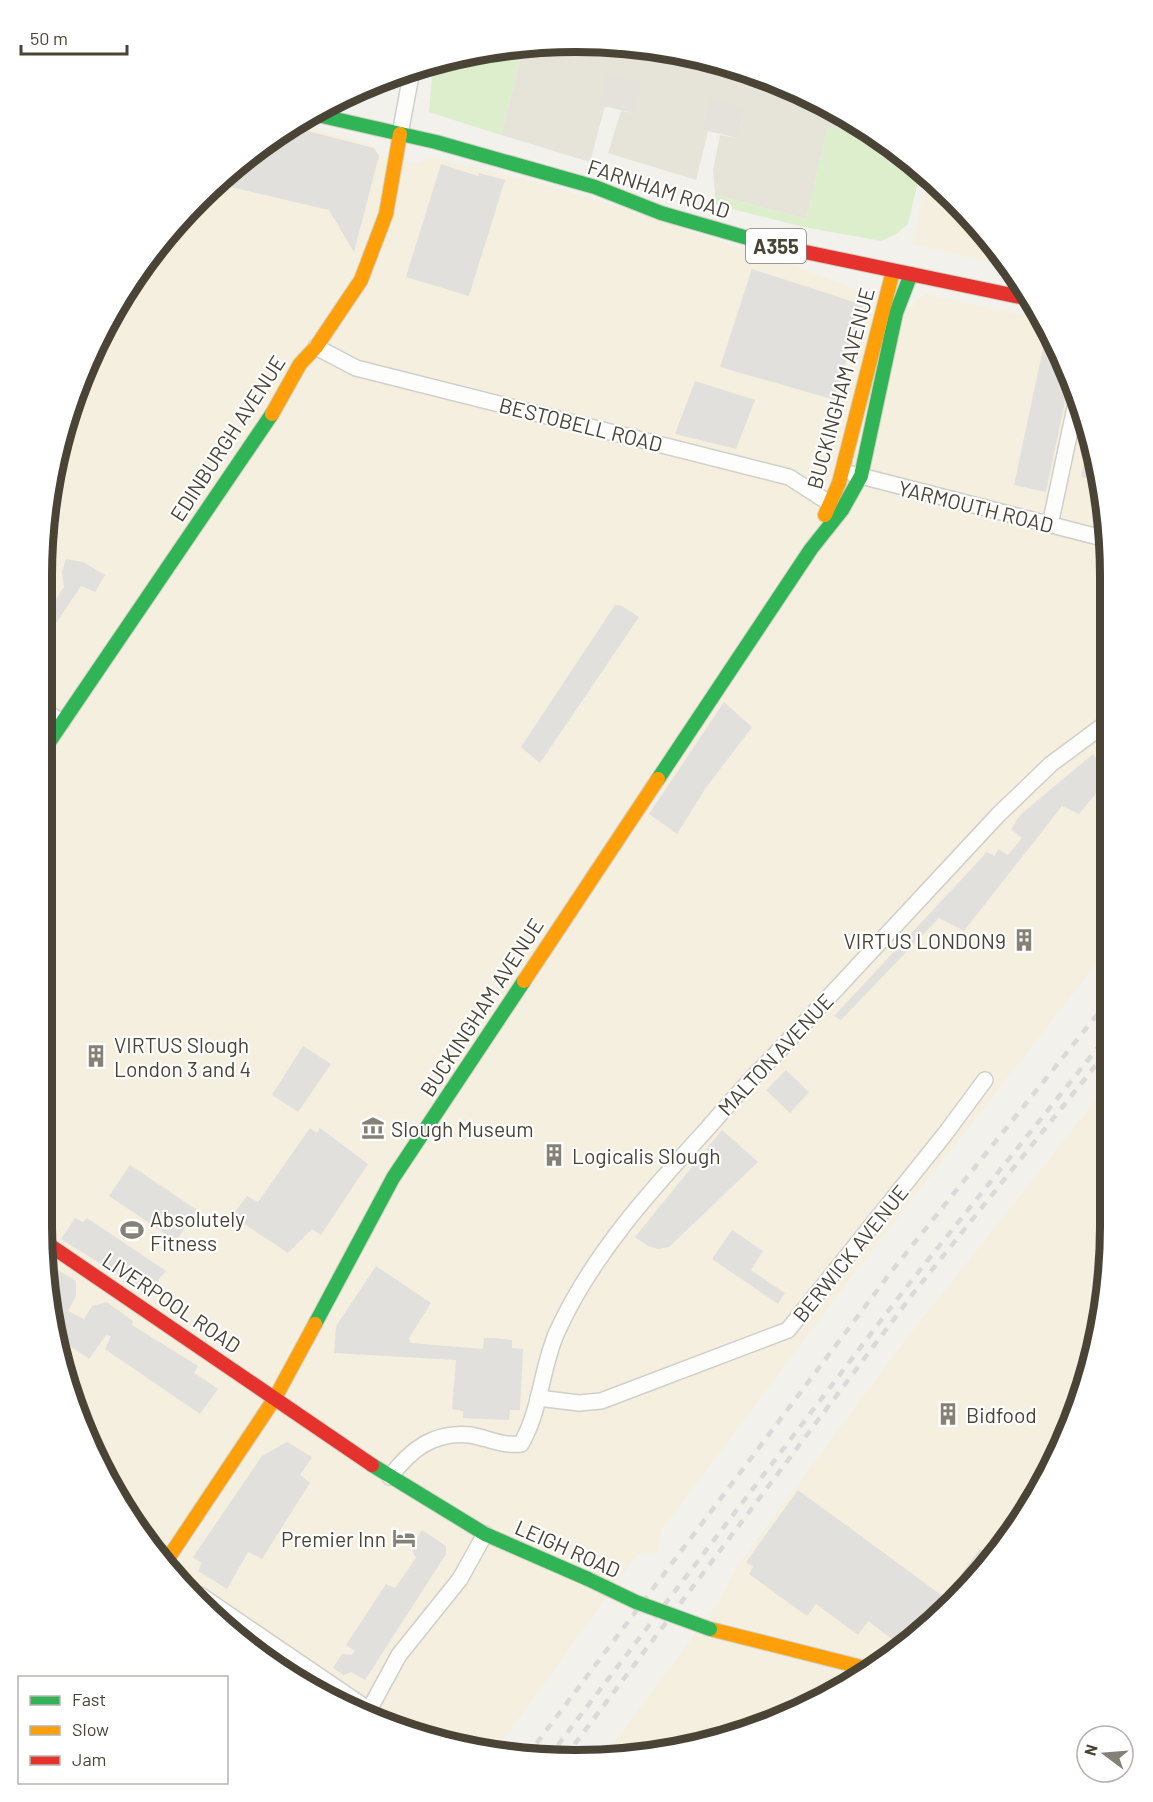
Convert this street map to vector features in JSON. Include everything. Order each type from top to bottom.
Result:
[{"type":"street","points":[[400,134],[410,79]]},
{"type":"street","name":"FARNHAM ROAD","points":[[326,117],[400,134],[595,187],[661,213],[754,241],[1019,297]]},
{"type":"street","name":"EDINBURGH AVENUE","points":[[52,737],[281,400],[300,364],[316,347],[361,280],[386,214],[400,134]]},
{"type":"street","name":"BUCKINGHAM AVENUE","points":[[836,507],[842,472],[893,271]]},
{"type":"street","name":"BUCKINGHAM AVENUE","points":[[170,1555],[275,1398],[393,1178],[811,549],[836,507],[861,476],[896,313],[911,274]]},
{"type":"street","name":"BESTOBELL ROAD","points":[[316,347],[356,368],[789,477],[836,507]]},
{"type":"street","points":[[1050,525],[1074,412]]},
{"type":"street","name":"YARMOUTH ROAD","points":[[842,472],[1099,537]]},
{"type":"street","points":[[52,716],[62,722]]},
{"type":"street","name":"MALTON AVENUE","points":[[390,1477],[406,1456],[432,1438],[470,1436],[506,1446],[520,1444],[530,1428],[557,1333],[591,1271],[648,1195],[738,1091],[772,1058],[998,815],[1051,764],[1100,728]]},
{"type":"street","name":"BERWICK AVENUE","points":[[538,1398],[579,1403],[601,1401],[788,1330],[945,1134],[985,1080]]},
{"type":"street","name":"LIVERPOOL ROAD","points":[[53,1248],[275,1398]]},
{"type":"street","name":"LEIGH ROAD","points":[[275,1398],[390,1477],[485,1534],[636,1602],[710,1629],[859,1666]]},
{"type":"street","points":[[370,1707],[399,1655],[460,1579],[485,1534]]},
{"type":"street","points":[[220,1609],[344,1695]]},
{"type":"shaded area","points":[[576,52],[645,57],[712,70],[777,92],[854,133],[828,127],[806,219],[715,195],[713,170],[720,135],[737,138],[747,107],[703,130],[708,131],[696,180],[608,153],[621,111],[634,113],[605,106],[590,162],[501,135],[521,56]]},
{"type":"shaded area","points":[[607,74],[642,82],[634,113],[599,105]]},
{"type":"shaded area","points":[[710,98],[747,107],[737,138],[703,130]]},
{"type":"shaded area","points":[[307,128],[371,144],[379,154],[417,164],[425,159],[433,158],[528,180],[612,205],[801,268],[857,290],[871,303],[913,307],[915,301],[926,294],[1032,317],[1061,376],[1083,441],[1096,508],[1099,542],[1100,959],[852,1276],[663,1528],[657,1552],[637,1555],[501,1744],[441,1732],[408,1722],[345,1695],[285,1661],[231,1619],[206,1596],[161,1544],[123,1488],[92,1426],[70,1361],[57,1294],[52,1226],[52,576],[57,508],[63,474],[70,441],[92,376],[123,314],[141,285],[183,231],[206,206],[258,161]]},
{"type":"shaded area","points":[[303,130],[374,148],[379,156],[354,252],[329,210],[227,186],[258,161]]},
{"type":"shaded area","points":[[441,164],[478,176],[479,173],[505,180],[469,296],[406,277]]},
{"type":"shaded area","points":[[925,186],[970,231],[996,264],[912,244]]},
{"type":"shaded area","points":[[752,269],[863,305],[835,400],[720,367]]},
{"type":"shaded area","points":[[1044,342],[1067,392],[1046,492],[1014,485]]},
{"type":"shaded area","points":[[695,381],[755,400],[736,449],[675,434]]},
{"type":"shaded area","points":[[1086,453],[1091,479],[1081,477]]},
{"type":"shaded area","points":[[66,559],[83,562],[105,575],[95,592],[81,586],[52,629],[52,604],[64,587],[62,572]]},
{"type":"shaded area","points":[[615,605],[622,606],[639,617],[540,763],[521,747]]},
{"type":"shaded area","points":[[724,702],[752,727],[705,789],[677,834],[649,814]]},
{"type":"shaded area","points":[[1093,754],[1100,764],[1100,789],[1079,814],[1062,806],[964,931],[939,918],[841,1020],[834,1016],[987,852],[994,856],[999,849],[1008,855],[1022,838],[1011,829],[1020,815]]},
{"type":"shaded area","points":[[303,1046],[331,1064],[298,1112],[272,1095]]},
{"type":"shaded area","points":[[786,1070],[809,1092],[790,1113],[766,1090]]},
{"type":"shaded area","points":[[1100,1095],[1099,1260],[1096,1294],[1083,1361],[1061,1426],[1046,1457],[1012,1517],[992,1544],[947,1596],[922,1619],[868,1661],[838,1679],[777,1710],[712,1732],[645,1745],[610,1748],[721,1599],[735,1569],[899,1348]]},
{"type":"shaded area","points":[[310,1128],[317,1133],[320,1128],[368,1164],[321,1235],[312,1229],[288,1253],[232,1216],[247,1196],[258,1202]]},
{"type":"shaded area","points":[[722,1130],[758,1162],[669,1247],[658,1249],[648,1246],[635,1237]]},
{"type":"shaded area","points":[[130,1165],[197,1210],[176,1241],[109,1196]]},
{"type":"shaded area","points":[[75,1218],[83,1222],[87,1218],[166,1271],[147,1293],[61,1239]]},
{"type":"shaded area","points":[[732,1230],[763,1251],[751,1270],[785,1293],[778,1304],[712,1259]]},
{"type":"shaded area","points":[[376,1266],[431,1303],[409,1338],[410,1343],[483,1349],[484,1338],[494,1338],[512,1340],[512,1348],[523,1349],[520,1410],[510,1410],[509,1420],[463,1418],[463,1411],[452,1409],[456,1360],[334,1353],[336,1326]]},
{"type":"shaded area","points":[[55,1268],[76,1281],[76,1296],[68,1311],[84,1319],[92,1306],[107,1302],[133,1321],[132,1325],[198,1366],[194,1373],[218,1389],[200,1414],[105,1349],[111,1336],[106,1335],[89,1359],[66,1344]]},
{"type":"shaded area","points":[[287,1442],[312,1457],[300,1475],[310,1483],[262,1559],[248,1552],[227,1589],[198,1571],[202,1563],[193,1557],[262,1456]]},
{"type":"shaded area","points":[[798,1490],[944,1597],[980,1549],[985,1553],[947,1596],[895,1641],[868,1621],[858,1635],[816,1604],[807,1616],[749,1574],[753,1567],[746,1562]]},
{"type":"shaded area","points":[[422,1530],[446,1546],[446,1554],[365,1680],[351,1672],[344,1675],[333,1668],[342,1654],[352,1655],[355,1651],[346,1645],[386,1584],[395,1588],[416,1558],[411,1548]]},
{"type":"green space","points":[[521,56],[501,135],[429,112],[432,73]]},
{"type":"green space","points":[[828,127],[854,133],[918,180],[908,224],[896,234],[881,241],[804,227],[712,204],[715,195],[806,219]]},
{"type":"railway","points":[[534,1747],[891,1272],[1100,1011]]},
{"type":"railway","points":[[555,1749],[908,1285],[1100,1045]]},
{"type":"railway","points":[[571,1750],[915,1291],[1100,1060]]},
{"type":"traffic: fast","points":[[326,117],[436,142],[595,187],[661,213],[772,245]]},
{"type":"traffic: fast","points":[[658,779],[811,549],[842,510],[861,476],[896,313],[911,274]]},
{"type":"traffic: fast","points":[[52,738],[272,414]]},
{"type":"traffic: fast","points":[[315,1324],[393,1178],[524,981]]},
{"type":"traffic: fast","points":[[372,1465],[485,1534],[588,1579]]},
{"type":"traffic: fast","points":[[588,1579],[636,1602],[710,1629]]},
{"type":"traffic: slow","points":[[272,414],[300,364],[316,347],[361,280],[386,214],[400,134]]},
{"type":"traffic: slow","points":[[825,515],[839,483],[893,271]]},
{"type":"traffic: slow","points":[[524,981],[658,779]]},
{"type":"traffic: slow","points":[[170,1555],[275,1398],[315,1324]]},
{"type":"traffic: slow","points":[[710,1629],[859,1666]]},
{"type":"traffic: jam","points":[[772,245],[1019,297]]},
{"type":"traffic: jam","points":[[53,1248],[372,1465]]},
{"type":"place","name":"VIRTUS LONDON9","points":[[1024,940]]},
{"type":"place","name":"VIRTUS Slough London 3 and 4","points":[[96,1056]]},
{"type":"place","name":"Slough Museum","points":[[373,1128]]},
{"type":"place","name":"Logicalis Slough","points":[[554,1155]]},
{"type":"place","name":"Absolutely Fitness","points":[[132,1230]]},
{"type":"place","name":"Bidfood","points":[[948,1414]]},
{"type":"place","name":"Premier Inn","points":[[404,1538]]}]
